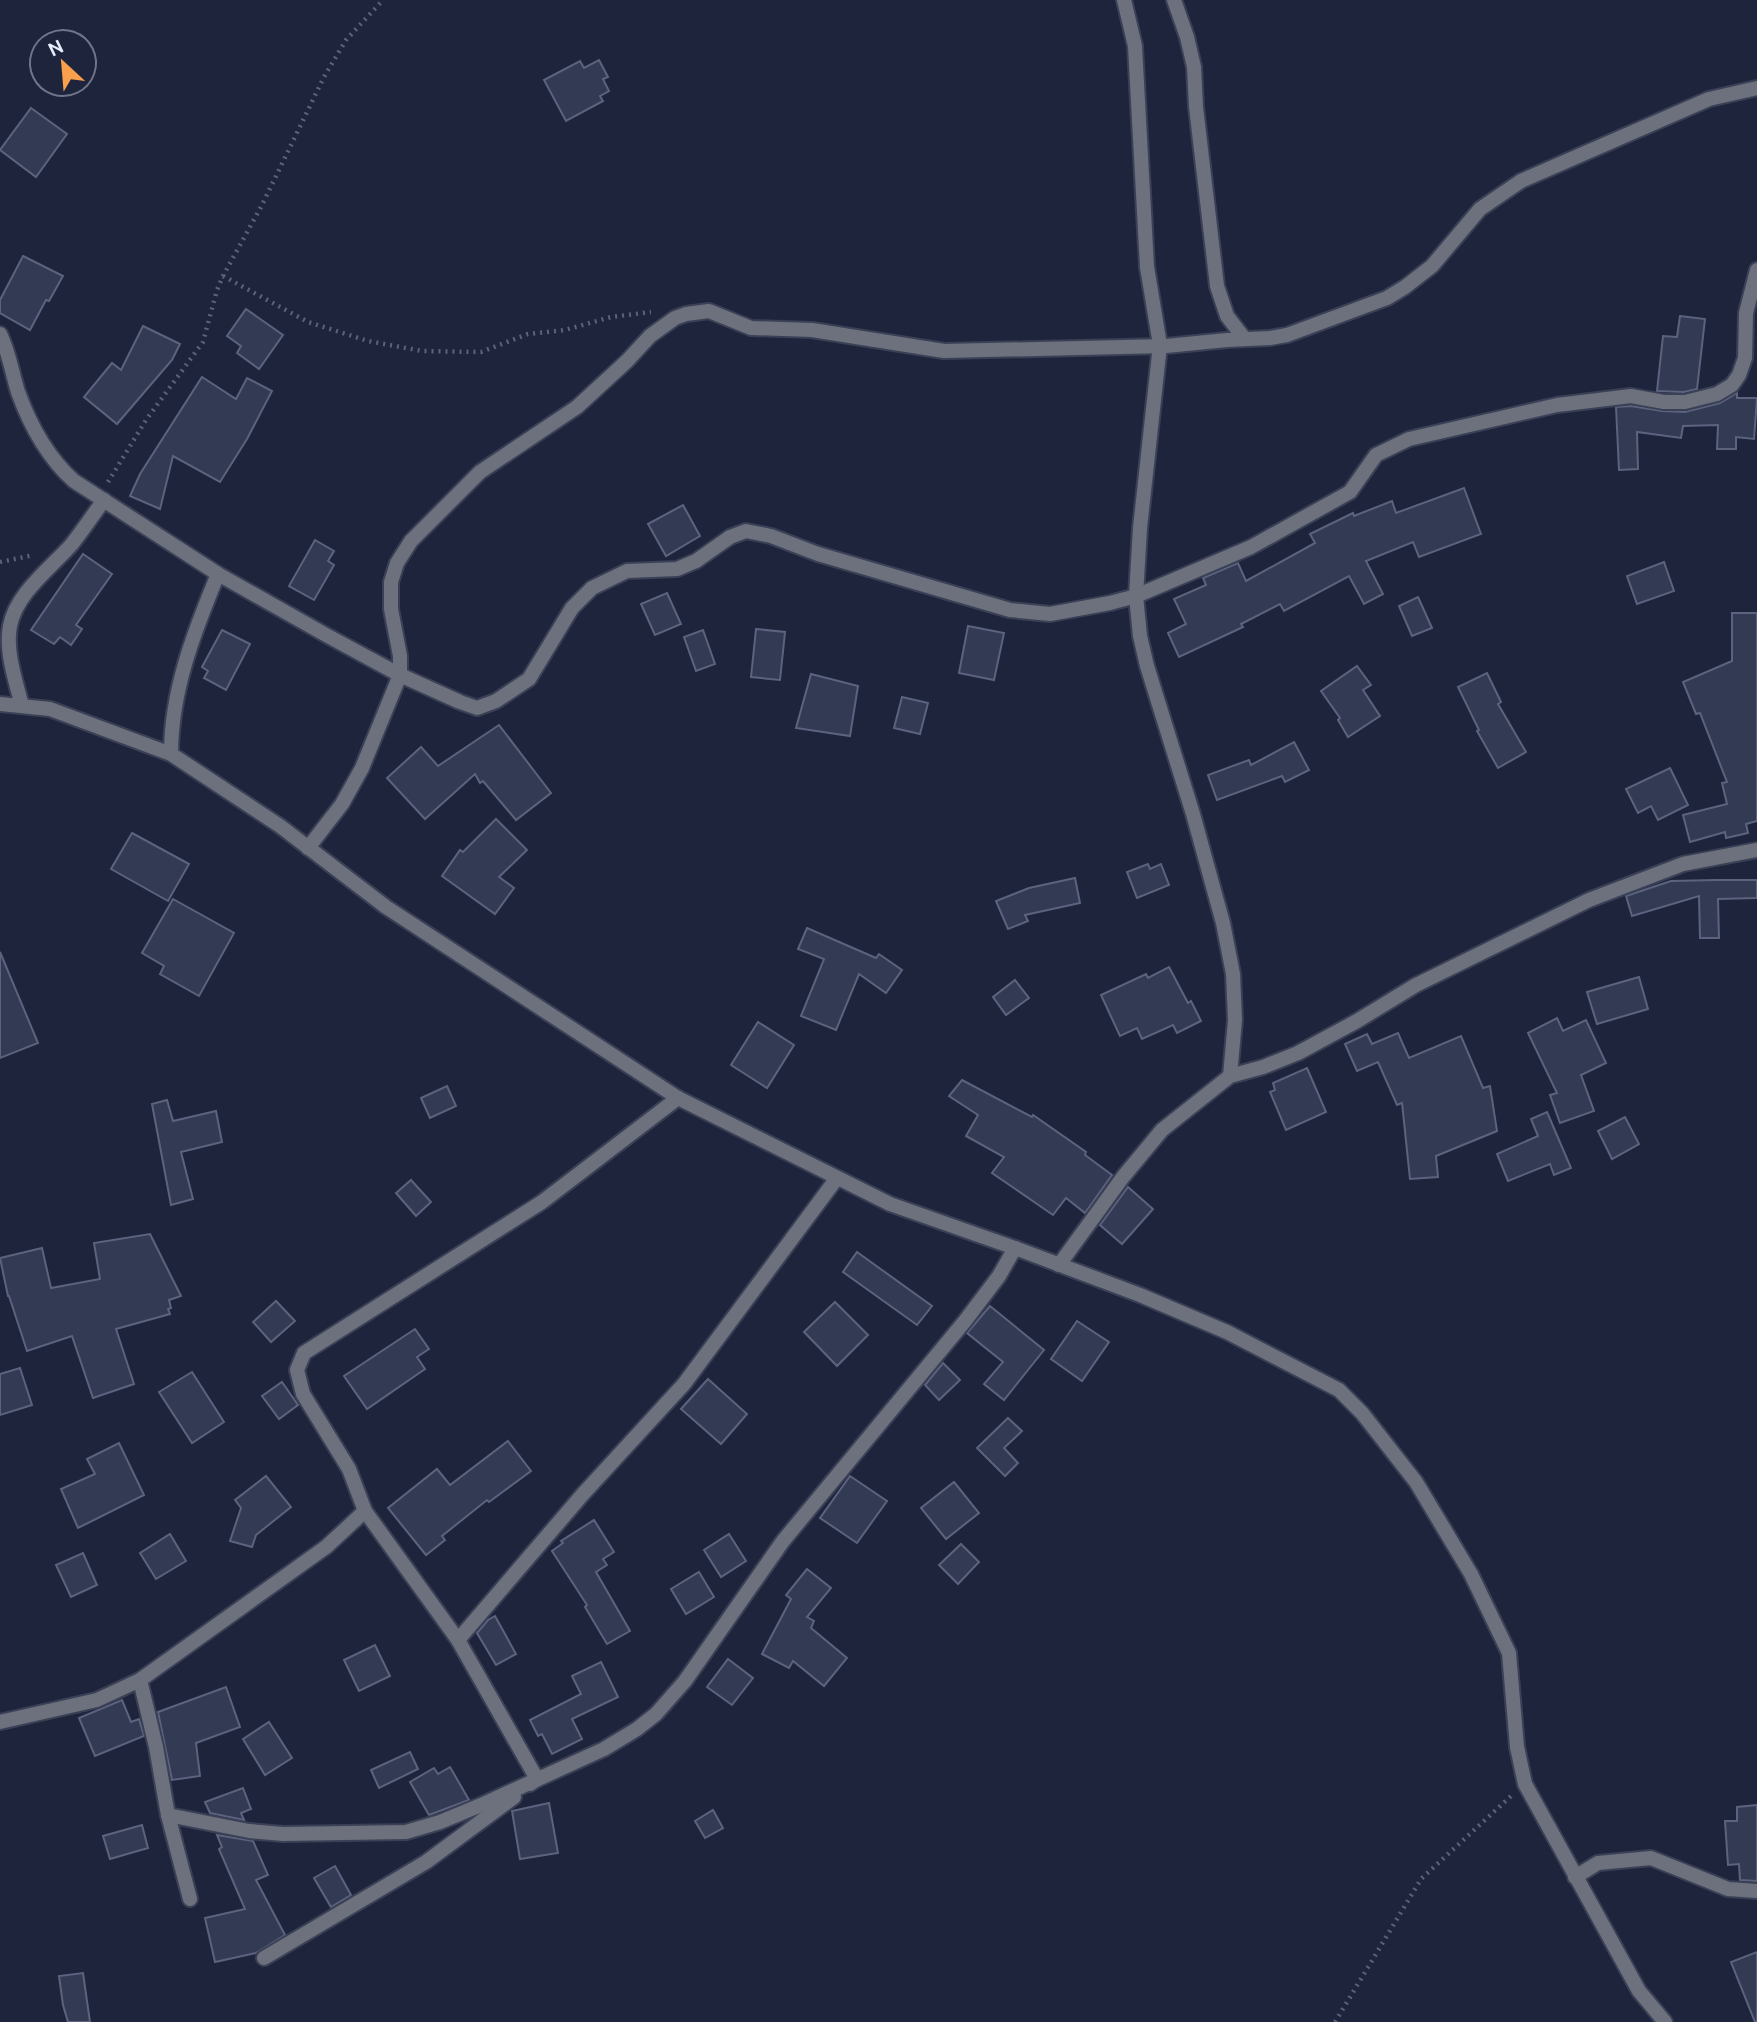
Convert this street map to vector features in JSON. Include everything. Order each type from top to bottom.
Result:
[{"type":"street","points":[[1124,0],[1135,46],[1147,267],[1160,345],[1140,528],[1136,596],[1140,636],[1147,666],[1194,814],[1223,923],[1233,974],[1235,1020],[1230,1076]]},
{"type":"street","points":[[1174,0],[1194,67],[1196,107],[1217,286],[1227,316],[1244,338]]},
{"type":"street","points":[[308,848],[342,804],[362,768],[400,675],[400,656],[391,609],[391,582],[397,563],[411,541],[458,491],[480,472],[577,407],[664,325],[686,314],[709,311],[751,328],[813,330],[944,351],[1160,345],[1287,335],[1387,298],[1405,287],[1432,265],[1472,217],[1509,188],[1709,99],[1757,88]]},
{"type":"street","points":[[0,334],[22,401],[45,447],[62,470],[218,574],[400,675],[477,708],[489,704],[529,679],[572,608],[592,587],[627,571],[677,569],[707,554],[730,537],[746,531],[771,536],[818,554],[1020,612],[1050,614],[1136,596],[1251,547],[1350,492],[1371,459],[1409,439],[1557,405],[1631,396],[1664,402],[1685,402],[1717,394],[1732,385],[1745,358],[1746,313],[1757,270]]},
{"type":"street","points":[[22,706],[9,641],[10,625],[28,591],[70,546],[102,499]]},
{"type":"street","points":[[171,754],[171,727],[178,692],[191,643],[218,574]]},
{"type":"street","points":[[0,704],[50,709],[171,754],[280,826],[386,907],[678,1098],[890,1204],[1140,1295],[1227,1332],[1339,1390],[1362,1413],[1416,1482],[1471,1574],[1509,1653],[1517,1746],[1525,1784],[1639,1991],[1665,2022]]},
{"type":"street","points":[[1059,1265],[1123,1177],[1162,1130],[1230,1076],[1281,1061],[1298,1053],[1416,985],[1589,900],[1683,864],[1757,850]]},
{"type":"street","points":[[537,1779],[458,1640],[365,1511],[349,1469],[303,1394],[297,1370],[304,1353],[542,1202],[678,1098]]},
{"type":"street","points":[[458,1640],[583,1494],[684,1384],[837,1178]]},
{"type":"street","points":[[168,1815],[249,1831],[283,1834],[406,1832],[450,1818],[604,1749],[637,1729],[656,1714],[685,1681],[783,1541],[965,1321],[994,1283],[1015,1248]]},
{"type":"street","points":[[0,1722],[97,1700],[140,1680],[326,1547],[365,1511]]},
{"type":"street","points":[[140,1680],[168,1815],[190,1899]]},
{"type":"street","points":[[264,1958],[426,1862],[537,1779]]},
{"type":"street","points":[[1575,1877],[1598,1863],[1651,1858],[1728,1889],[1757,1891]]},
{"type":"path","points":[[102,499],[146,420],[203,342],[223,276],[335,59],[353,31],[383,0]]},
{"type":"path","points":[[223,276],[307,322],[368,341],[422,351],[481,352],[521,335],[565,330],[611,317],[649,312],[686,314]]},
{"type":"path","points":[[1335,2022],[1421,1879],[1525,1784]]},
{"type":"building","points":[[599,60],[608,77],[603,79],[609,91],[600,96],[603,101],[566,121],[544,80],[580,61],[584,68]]},
{"type":"building","points":[[31,108],[67,134],[36,177],[0,150]]},
{"type":"building","points":[[23,256],[63,276],[30,330],[0,313],[0,300]]},
{"type":"building","points":[[246,309],[283,335],[259,369],[237,353],[241,346],[227,336]]},
{"type":"building","points":[[1680,316],[1705,319],[1697,389],[1684,392],[1657,391],[1663,336],[1677,337]]},
{"type":"building","points":[[143,326],[180,344],[172,360],[117,424],[84,397],[112,363],[121,370]]},
{"type":"building","points":[[202,377],[236,399],[247,378],[272,391],[247,439],[220,482],[173,456],[160,509],[130,496],[140,474]]},
{"type":"building","points":[[1737,393],[1737,398],[1757,398],[1754,439],[1736,437],[1736,449],[1717,449],[1718,425],[1683,426],[1681,438],[1637,432],[1638,469],[1619,470],[1616,407],[1685,412],[1720,403]]},
{"type":"building","points":[[1464,488],[1481,534],[1419,557],[1413,542],[1366,561],[1383,594],[1364,604],[1349,576],[1284,611],[1280,604],[1241,624],[1243,627],[1179,657],[1168,633],[1186,624],[1174,599],[1206,585],[1203,578],[1238,563],[1246,581],[1315,543],[1310,534],[1353,513],[1354,516],[1392,501],[1396,513]]},
{"type":"building","points":[[683,505],[700,536],[666,556],[648,524]]},
{"type":"building","points":[[315,540],[334,551],[328,561],[334,565],[314,600],[289,586]]},
{"type":"building","points":[[83,554],[112,574],[76,625],[82,629],[71,645],[60,637],[54,644],[31,630]]},
{"type":"building","points":[[1664,562],[1674,591],[1637,604],[1627,576]]},
{"type":"building","points":[[667,593],[681,624],[655,635],[641,604]]},
{"type":"building","points":[[1418,597],[1432,628],[1412,636],[1399,606]]},
{"type":"building","points":[[1732,613],[1757,613],[1757,821],[1746,824],[1748,833],[1726,838],[1725,832],[1690,842],[1683,815],[1727,804],[1722,783],[1727,782],[1700,713],[1696,714],[1683,682],[1732,661]]},
{"type":"building","points":[[968,626],[1004,633],[994,680],[959,673]]},
{"type":"building","points":[[756,629],[785,632],[780,680],[751,677]]},
{"type":"building","points":[[222,630],[250,644],[226,690],[204,678],[208,671],[202,667]]},
{"type":"building","points":[[703,630],[715,664],[696,671],[684,637]]},
{"type":"building","points":[[1357,666],[1371,685],[1363,690],[1380,716],[1348,737],[1338,720],[1340,718],[1321,691]]},
{"type":"building","points":[[1487,673],[1501,702],[1498,704],[1526,752],[1498,768],[1477,731],[1479,730],[1458,687]]},
{"type":"building","points":[[811,674],[858,686],[850,736],[796,728]]},
{"type":"building","points":[[902,697],[928,703],[920,734],[894,728]]},
{"type":"building","points":[[499,725],[551,793],[516,820],[483,781],[480,783],[475,774],[425,819],[387,778],[421,747],[438,766]]},
{"type":"building","points":[[1294,742],[1309,770],[1285,782],[1282,776],[1217,800],[1208,775],[1249,760],[1251,765]]},
{"type":"building","points":[[1670,768],[1688,805],[1658,820],[1651,806],[1638,813],[1626,789]]},
{"type":"building","points":[[496,819],[527,850],[499,877],[514,888],[495,914],[442,876],[460,850],[463,852]]},
{"type":"building","points":[[132,833],[189,864],[168,901],[111,869]]},
{"type":"building","points":[[1148,864],[1150,869],[1161,864],[1169,885],[1137,898],[1127,872]]},
{"type":"building","points":[[1075,878],[1080,903],[1025,915],[1028,921],[1008,929],[996,901],[1029,888]]},
{"type":"building","points":[[1757,880],[1757,898],[1718,899],[1719,938],[1700,938],[1699,896],[1632,916],[1626,896],[1671,881]]},
{"type":"building","points":[[173,899],[234,933],[199,996],[160,974],[164,966],[142,953]]},
{"type":"building","points":[[807,928],[876,958],[879,954],[902,970],[886,993],[859,974],[836,1030],[801,1016],[824,959],[798,949]]},
{"type":"building","points":[[0,952],[38,1043],[0,1058]]},
{"type":"building","points":[[1169,967],[1201,1021],[1177,1033],[1173,1025],[1142,1039],[1137,1028],[1120,1036],[1101,995],[1146,974],[1148,978]]},
{"type":"building","points":[[1639,977],[1648,1009],[1597,1024],[1587,992]]},
{"type":"building","points":[[1015,980],[1029,998],[1006,1015],[993,997]]},
{"type":"building","points":[[1557,1018],[1563,1031],[1586,1020],[1606,1063],[1581,1075],[1594,1111],[1560,1123],[1550,1095],[1557,1093],[1528,1033]]},
{"type":"building","points":[[758,1022],[794,1045],[767,1088],[731,1065]]},
{"type":"building","points":[[1398,1033],[1409,1058],[1461,1036],[1483,1088],[1490,1086],[1497,1131],[1436,1156],[1438,1177],[1410,1179],[1402,1103],[1397,1105],[1378,1062],[1357,1071],[1345,1044],[1367,1034],[1372,1044]]},
{"type":"building","points":[[1307,1068],[1326,1112],[1286,1130],[1270,1092],[1275,1090],[1273,1083]]},
{"type":"building","points":[[962,1080],[1032,1117],[1033,1115],[1086,1152],[1085,1155],[1112,1175],[1085,1213],[1066,1198],[1053,1215],[992,1173],[1004,1157],[966,1136],[978,1115],[949,1096]]},
{"type":"building","points":[[447,1086],[456,1106],[430,1118],[421,1098]]},
{"type":"building","points":[[167,1100],[173,1121],[216,1111],[222,1142],[181,1152],[193,1199],[171,1205],[152,1104]]},
{"type":"building","points":[[1547,1112],[1571,1168],[1554,1175],[1550,1164],[1508,1181],[1497,1154],[1538,1136],[1531,1119]]},
{"type":"building","points":[[1625,1117],[1639,1144],[1612,1159],[1598,1131]]},
{"type":"building","points":[[411,1180],[431,1202],[416,1216],[396,1193]]},
{"type":"building","points":[[1128,1187],[1153,1209],[1122,1244],[1100,1225]]},
{"type":"building","points":[[150,1234],[181,1296],[169,1300],[170,1314],[116,1329],[134,1384],[93,1398],[72,1336],[27,1351],[8,1296],[0,1258],[42,1248],[51,1288],[100,1279],[94,1243]]},
{"type":"building","points":[[857,1252],[932,1306],[917,1325],[843,1272]]},
{"type":"building","points":[[276,1301],[295,1321],[271,1342],[253,1322]]},
{"type":"building","points":[[835,1302],[868,1335],[837,1366],[804,1332]]},
{"type":"building","points":[[990,1306],[1044,1350],[1004,1400],[984,1384],[1003,1362],[967,1333]]},
{"type":"building","points":[[1077,1321],[1109,1342],[1082,1381],[1051,1359]]},
{"type":"building","points":[[415,1329],[429,1349],[417,1357],[425,1369],[367,1409],[344,1376]]},
{"type":"building","points":[[943,1363],[960,1380],[939,1400],[925,1385]]},
{"type":"building","points":[[20,1368],[32,1405],[0,1415],[0,1374]]},
{"type":"building","points":[[192,1372],[224,1422],[192,1443],[159,1392]]},
{"type":"building","points":[[708,1379],[747,1414],[721,1444],[681,1409]]},
{"type":"building","points":[[282,1382],[298,1405],[279,1419],[262,1396]]},
{"type":"building","points":[[1008,1418],[1022,1431],[1004,1448],[1018,1463],[1005,1476],[977,1448]]},
{"type":"building","points":[[508,1441],[531,1471],[489,1502],[487,1500],[442,1536],[445,1540],[426,1555],[388,1508],[437,1469],[450,1485]]},
{"type":"building","points":[[119,1443],[144,1495],[78,1528],[61,1489],[95,1474],[87,1459]]},
{"type":"building","points":[[266,1476],[291,1507],[256,1535],[252,1547],[230,1541],[241,1508],[235,1500]]},
{"type":"building","points":[[850,1476],[887,1501],[857,1543],[820,1518]]},
{"type":"building","points":[[954,1482],[979,1513],[946,1539],[921,1508]]},
{"type":"building","points":[[594,1520],[614,1552],[603,1559],[607,1565],[596,1572],[630,1631],[607,1644],[585,1607],[587,1605],[552,1551],[563,1543],[561,1541]]},
{"type":"building","points":[[170,1534],[186,1561],[156,1579],[140,1553]]},
{"type":"building","points":[[729,1534],[746,1561],[721,1577],[704,1550]]},
{"type":"building","points":[[961,1544],[979,1562],[958,1584],[939,1565]]},
{"type":"building","points":[[83,1553],[97,1585],[71,1597],[56,1565]]},
{"type":"building","points":[[807,1569],[831,1588],[807,1617],[814,1621],[811,1628],[847,1658],[824,1686],[793,1661],[789,1668],[762,1654],[791,1599],[786,1595]]},
{"type":"building","points":[[699,1572],[714,1597],[686,1614],[671,1589]]},
{"type":"building","points":[[495,1616],[516,1654],[496,1665],[477,1633]]},
{"type":"building","points":[[375,1645],[390,1676],[359,1691],[344,1660]]},
{"type":"building","points":[[728,1659],[753,1678],[732,1705],[707,1687]]},
{"type":"building","points":[[601,1662],[618,1697],[572,1719],[582,1739],[552,1754],[542,1734],[538,1736],[530,1720],[581,1694],[572,1676]]},
{"type":"building","points":[[226,1687],[240,1727],[196,1743],[200,1776],[172,1780],[158,1712]]},
{"type":"building","points":[[122,1700],[131,1722],[139,1719],[144,1736],[95,1756],[79,1718]]},
{"type":"building","points":[[269,1722],[292,1758],[265,1775],[243,1739]]},
{"type":"building","points":[[410,1752],[418,1769],[379,1788],[371,1770]]},
{"type":"building","points":[[450,1767],[469,1800],[429,1815],[410,1782],[434,1768],[438,1774]]},
{"type":"building","points":[[243,1788],[251,1809],[241,1813],[244,1820],[210,1813],[205,1802]]},
{"type":"building","points":[[549,1803],[558,1853],[520,1859],[512,1811]]},
{"type":"building","points":[[1757,1805],[1757,1881],[1740,1880],[1739,1864],[1728,1865],[1725,1821],[1737,1821],[1737,1807]]},
{"type":"building","points":[[713,1810],[723,1828],[705,1838],[695,1821]]},
{"type":"building","points":[[142,1825],[148,1848],[110,1859],[103,1836]]},
{"type":"building","points":[[217,1835],[253,1841],[268,1875],[256,1880],[285,1935],[256,1953],[215,1962],[205,1918],[245,1909],[219,1849],[222,1847]]},
{"type":"building","points":[[335,1866],[351,1895],[331,1907],[314,1878]]},
{"type":"building","points":[[1757,1952],[1757,2022],[1755,2022],[1731,1962]]},
{"type":"building","points":[[83,1973],[90,2022],[68,2022],[59,1976]]}]
